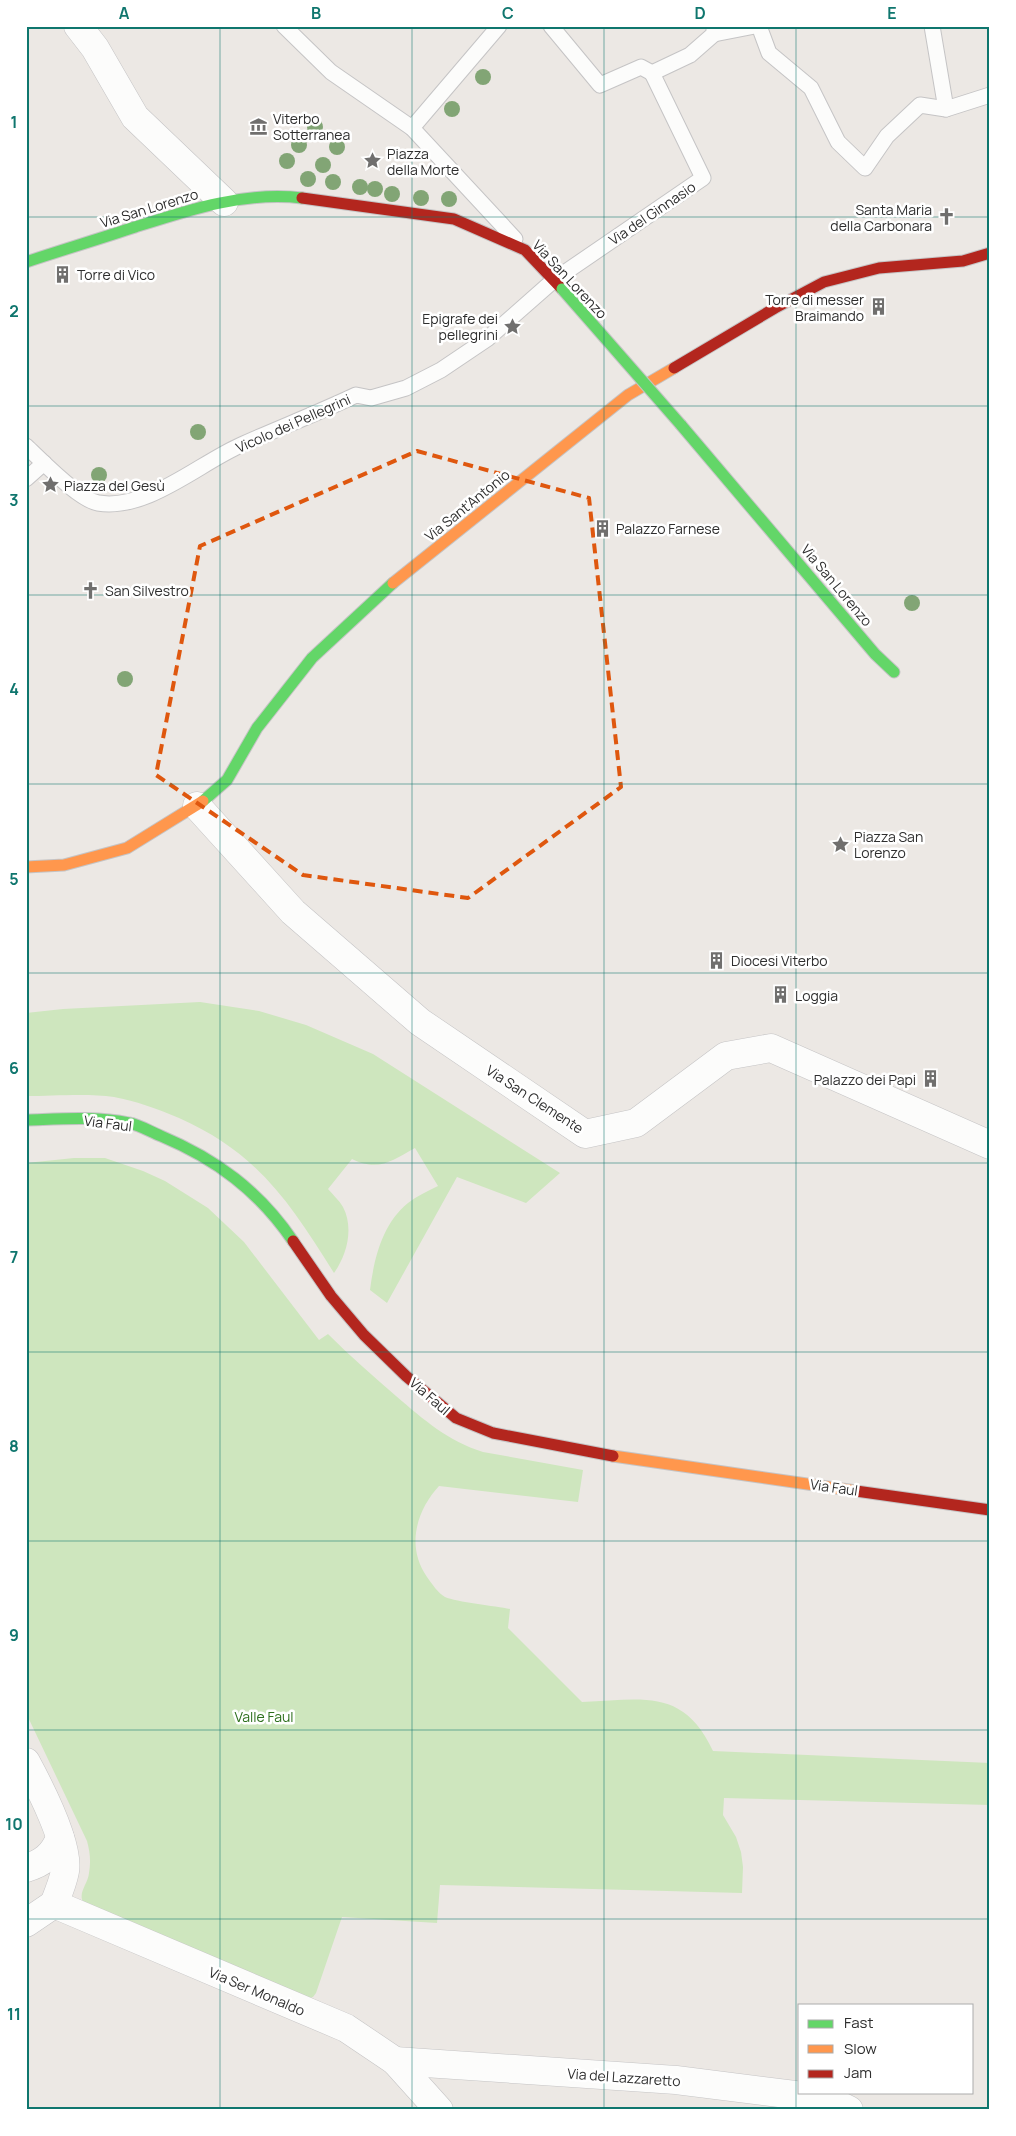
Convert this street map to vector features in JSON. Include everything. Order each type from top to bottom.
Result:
[{"type":"street","points":[[78,26],[95,48],[135,117],[224,202]]},
{"type":"street","name":"Via San Lorenzo","points":[[26,262],[188,210],[224,202],[277,195],[454,219],[525,250],[681,425],[875,654],[894,672]]},
{"type":"street","name":"Via Sant'Antonio","points":[[26,866],[64,865],[127,848],[197,806],[227,780],[257,728],[312,658],[380,593],[628,394],[775,308],[824,282],[879,268],[963,261],[990,253]]},
{"type":"street","name":"Via San Clemente","points":[[197,806],[293,912],[420,1022],[585,1134],[636,1123],[726,1056],[771,1048],[990,1145]]},
{"type":"street","name":"Via Faul","points":[[26,1120],[77,1119],[130,1123],[173,1141],[222,1167],[255,1194],[286,1230],[331,1296],[364,1335],[406,1376],[456,1418],[493,1433],[600,1454],[990,1510]]},
{"type":"street","points":[[26,1762],[45,1799],[60,1838],[66,1870],[54,1904],[26,1923]]},
{"type":"street","points":[[26,1868],[38,1864],[54,1852],[60,1838]]},
{"type":"street","name":"Via Ser Monaldo","points":[[54,1904],[346,2028],[395,2061],[439,2110]]},
{"type":"street","name":"Via del Lazzaretto","points":[[395,2061],[676,2080],[827,2099],[849,2110]]},
{"type":"lane","points":[[284,26],[331,72],[412,128],[525,250]]},
{"type":"lane","points":[[412,128],[499,26]]},
{"type":"lane","points":[[551,26],[600,85],[641,67],[652,73],[690,55],[714,30],[755,26]]},
{"type":"lane","points":[[759,26],[769,53],[811,88],[838,142],[865,168],[887,136],[920,105],[946,109],[990,95]]},
{"type":"lane","points":[[932,26],[946,109]]},
{"type":"lane","name":"Via del Ginnasio","points":[[558,285],[703,178],[652,73]]},
{"type":"lane","name":"Vicolo dei Pellegrini","points":[[44,463],[71,488],[96,503],[129,502],[168,486],[239,446],[356,395],[371,398],[406,388],[441,370],[487,339],[558,285]]},
{"type":"lane","points":[[26,446],[44,463],[26,479]]},
{"type":"highlighted area","points":[[417,451],[589,498],[621,787],[468,898],[303,875],[156,775],[200,546]]},
{"type":"green space","points":[[200,1002],[259,1011],[306,1025],[373,1054],[560,1173],[526,1203],[457,1177],[387,1303],[370,1290],[374,1266],[381,1243],[399,1211],[408,1203],[438,1186],[415,1148],[392,1161],[377,1165],[361,1163],[352,1159],[328,1189],[343,1207],[348,1224],[348,1241],[339,1266],[334,1273],[302,1224],[270,1182],[230,1147],[207,1132],[163,1111],[114,1097],[82,1095],[26,1096],[26,1013],[63,1009]]},
{"type":"green space","name":"Valle Faul","points":[[74,1158],[105,1158],[143,1171],[165,1181],[208,1208],[244,1242],[319,1340],[328,1334],[406,1405],[447,1436],[483,1452],[583,1470],[578,1502],[439,1486],[424,1507],[416,1530],[417,1554],[421,1566],[435,1588],[445,1597],[458,1601],[510,1609],[508,1628],[582,1702],[642,1700],[659,1702],[674,1707],[688,1716],[701,1730],[713,1751],[990,1763],[990,1805],[724,1798],[723,1815],[736,1837],[741,1852],[743,1867],[742,1893],[440,1885],[437,1923],[342,1917],[316,1993],[313,1997],[307,1999],[83,1902],[82,1891],[88,1877],[90,1864],[87,1841],[26,1713],[26,1163]]},
{"type":"traffic: fast","points":[[26,262],[175,214],[217,204],[259,197],[302,198]]},
{"type":"traffic: fast","points":[[562,289],[681,425]]},
{"type":"traffic: fast","points":[[681,425],[875,654],[894,672]]},
{"type":"traffic: fast","points":[[203,801],[227,780],[257,728],[312,658],[393,583]]},
{"type":"traffic: fast","points":[[26,1120],[104,1119],[137,1125],[200,1155],[235,1178],[266,1207],[293,1241]]},
{"type":"traffic: slow","points":[[393,583],[628,395],[674,368]]},
{"type":"traffic: slow","points":[[26,867],[64,865],[127,848],[203,801]]},
{"type":"traffic: slow","points":[[613,1456],[856,1491]]},
{"type":"traffic: jam","points":[[302,198],[454,219],[525,250],[562,289]]},
{"type":"traffic: jam","points":[[674,368],[775,308],[824,282],[879,268],[963,261],[990,253]]},
{"type":"traffic: jam","points":[[293,1241],[331,1296],[364,1335],[406,1376],[456,1418],[493,1433],[613,1456]]},
{"type":"traffic: jam","points":[[856,1491],[990,1510]]},
{"type":"place","name":"Viterbo Sotterranea","points":[[259,126]]},
{"type":"place","name":"Piazza della Morte","points":[[373,161]]},
{"type":"place","name":"Santa Maria della Carbonara","points":[[946,217]]},
{"type":"place","name":"Torre di Vico","points":[[63,274]]},
{"type":"place","name":"Torre di messer Braimando","points":[[878,307]]},
{"type":"place","name":"Epigrafe dei pellegrini","points":[[512,326]]},
{"type":"place","name":"Piazza del Gesù","points":[[50,485]]},
{"type":"place","name":"Palazzo Farnese","points":[[602,528]]},
{"type":"place","name":"San Silvestro","points":[[91,590]]},
{"type":"place","name":"Piazza San Lorenzo","points":[[840,844]]},
{"type":"place","name":"Diocesi Viterbo","points":[[717,960]]},
{"type":"place","name":"Loggia","points":[[781,995]]},
{"type":"place","name":"Palazzo dei Papi","points":[[930,1079]]}]
